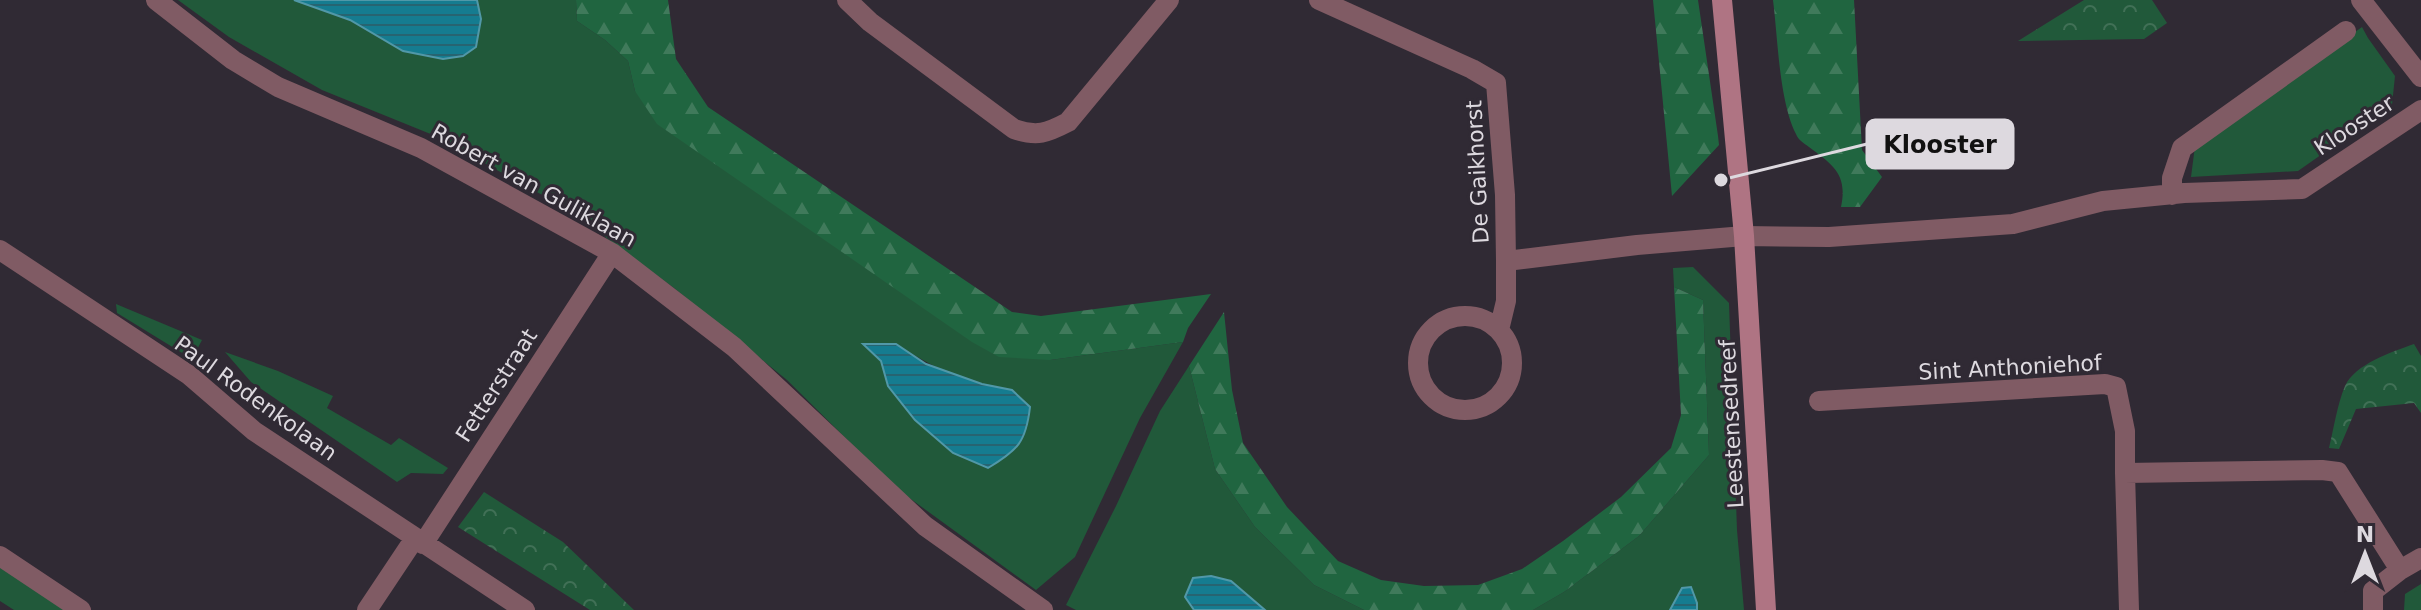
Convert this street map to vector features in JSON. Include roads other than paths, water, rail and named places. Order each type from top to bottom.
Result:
[{"type":"street","name":"Robert van Guliklaan","points":[[156,0],[233,60],[278,87],[421,148],[612,253],[734,347],[925,526],[1040,609]]},
{"type":"street","points":[[847,0],[870,22],[1014,129],[1031,135],[1051,131],[1068,122],[1169,0]]},
{"type":"street","name":"De Gaikhorst","points":[[1319,0],[1472,69],[1496,83],[1505,195],[1506,261],[1506,301],[1499,330],[1512,356],[1511,371],[1506,385],[1485,406],[1471,410],[1455,409],[1430,395],[1417,366],[1419,350],[1426,335],[1438,324],[1453,317],[1469,316],[1485,320],[1499,330]]},
{"type":"street","name":"Leestensedreef","points":[[1722,0],[1744,236],[1766,610]]},
{"type":"street","points":[[2361,0],[2421,77]]},
{"type":"street","points":[[2172,195],[2172,178],[2182,148],[2346,31]]},
{"type":"street","name":"Klooster","points":[[1744,236],[1829,237],[2013,224],[2103,201],[2302,189],[2421,110]]},
{"type":"street","name":"De Gaikhorst","points":[[1506,261],[1744,236]]},
{"type":"street","name":"Paul Rodenkolaan","points":[[0,250],[189,375],[254,431],[525,610]]},
{"type":"street","name":"Fetterstraat","points":[[367,610],[419,541],[612,253]]},
{"type":"street","name":"Sint Anthoniehof","points":[[1819,401],[2105,384],[2116,387],[2125,431],[2129,610]]},
{"type":"street","points":[[2125,473],[2338,472],[2400,570]]},
{"type":"street","points":[[0,556],[81,610]]},
{"type":"street","points":[[2373,610],[2373,591],[2421,558]]},
{"type":"water","points":[[294,0],[477,0],[481,19],[476,47],[463,56],[443,59],[403,51],[350,20]]},
{"type":"water","points":[[863,344],[896,344],[926,364],[982,384],[1012,390],[1030,407],[1026,429],[1019,444],[988,468],[953,453],[915,420],[888,386],[881,361]]},
{"type":"water","points":[[1211,576],[1231,581],[1265,610],[1194,610],[1185,597],[1193,578]]},
{"type":"water","points":[[1691,587],[1697,610],[1670,610],[1682,588]]},
{"type":"place","name":"Klooster","points":[[1721,180]]}]
